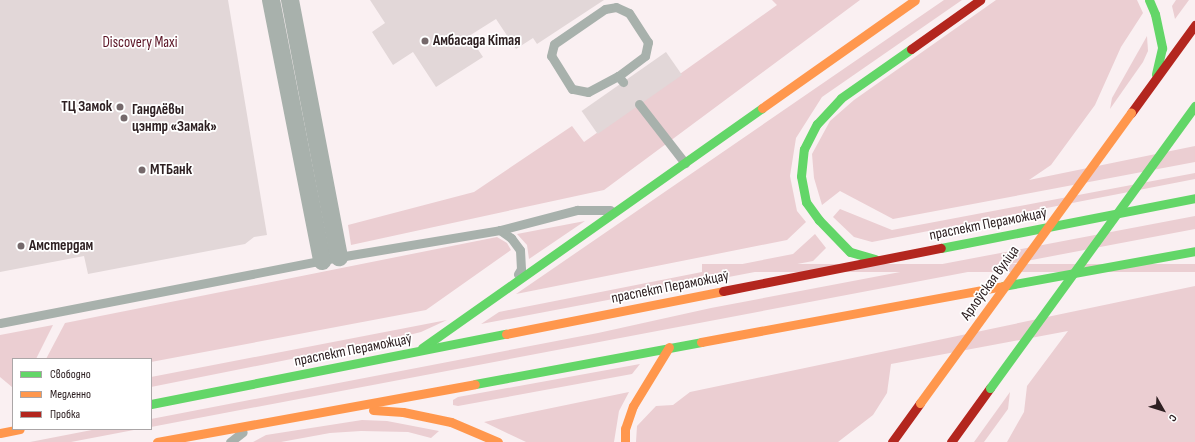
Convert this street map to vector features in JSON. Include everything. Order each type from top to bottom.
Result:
[{"type":"main road","points":[[416,352],[915,0]]},
{"type":"main road","points":[[876,260],[850,252],[819,220],[806,202],[802,176],[804,149],[817,124],[841,98],[980,0]]},
{"type":"main road","points":[[1149,0],[1156,14],[1162,48],[1154,84]]},
{"type":"main road","name":"Арлоўская вуліца","points":[[892,442],[1131,113],[1154,84],[1195,25]]},
{"type":"main road","points":[[951,442],[1195,105]]},
{"type":"main road","name":"праспект Пераможцаў","points":[[152,404],[1195,198]]},
{"type":"main road","points":[[157,442],[1195,251]]},
{"type":"main road","points":[[625,442],[625,428],[633,406],[669,347]]},
{"type":"main road","points":[[342,408],[403,412],[429,417],[451,422],[498,442]]},
{"type":"main road","points":[[0,433],[15,430]]},
{"type":"street","points":[[271,0],[322,261]]},
{"type":"street","points":[[290,0],[339,257]]},
{"type":"lane","points":[[616,7],[629,13],[648,42],[645,56],[621,79],[588,92],[572,89],[551,56],[554,44],[605,9],[616,7]]},
{"type":"lane","points":[[640,104],[685,163]]},
{"type":"lane","points":[[0,323],[339,257],[500,230],[577,210],[618,210]]},
{"type":"lane","points":[[500,230],[511,238],[520,250],[521,269],[512,283]]},
{"type":"lane","points":[[230,442],[256,423]]},
{"type":"shaded area","points":[[772,0],[860,0],[604,190],[351,245],[348,225],[474,192],[572,126],[584,142],[777,5]]},
{"type":"shaded area","points":[[944,0],[962,0],[822,97],[796,138],[790,176],[797,211],[806,222],[787,240],[516,294]]},
{"type":"shaded area","points":[[996,0],[1137,0],[1143,13],[1121,47],[1095,105],[1051,165],[1029,180],[1195,146],[1195,162],[893,219],[840,191],[822,205],[814,178],[812,154],[830,121],[854,100]]},
{"type":"shaded area","points":[[1176,0],[1189,0],[1175,19],[1172,6]]},
{"type":"shaded area","points":[[1147,36],[1148,51],[1143,62],[1110,109],[1112,98]]},
{"type":"shaded area","points":[[1195,173],[1195,179],[872,242],[854,237],[833,217],[840,209],[892,230]]},
{"type":"shaded area","points":[[1195,216],[1195,229],[152,427],[152,419],[598,333],[711,308]]},
{"type":"shaded area","points":[[585,221],[529,259],[527,245],[517,234]]},
{"type":"shaded area","points":[[815,234],[826,248],[813,261],[481,324],[499,312],[793,254]]},
{"type":"shaded area","points":[[497,237],[507,243],[511,250],[426,310],[152,362],[152,358],[47,358],[65,323]]},
{"type":"shaded area","points":[[702,264],[1195,264],[1195,272],[702,272]]},
{"type":"shaded area","points":[[1195,286],[1195,442],[1007,442],[1024,412],[1027,386],[1068,331],[891,364],[887,393],[873,415],[838,442],[636,442],[637,426],[656,406],[673,405],[690,392]]},
{"type":"shaded area","points":[[447,320],[421,332],[401,337],[152,387],[152,377]]},
{"type":"shaded area","points":[[53,325],[36,358],[12,358],[12,387],[0,377],[0,335]]},
{"type":"shaded area","points":[[640,364],[632,374],[458,406],[453,405],[453,400],[458,397]]},
{"type":"shaded area","points":[[629,392],[619,411],[614,442],[526,442],[484,422]]},
{"type":"shaded area","points":[[1010,392],[1008,409],[984,442],[974,442]]},
{"type":"shaded area","points":[[362,420],[387,421],[439,431],[431,438],[408,432],[361,431],[330,433],[281,442],[253,442],[266,435]]},
{"type":"shaded area","points":[[92,430],[134,430],[71,442],[30,442]]},
{"type":"building","name":"ТЦ Замок","points":[[0,0],[228,0],[267,235],[254,237],[245,244],[88,274],[84,256],[0,272]]},
{"type":"building","name":"Амбасада Кітая","points":[[370,0],[604,0],[537,44],[533,38],[516,49],[496,19],[469,36],[483,57],[436,87],[413,52],[393,65],[372,32],[385,23]]},
{"type":"building","points":[[666,52],[682,75],[598,134],[582,111]]},
{"type":"traffic: fast","points":[[1149,0],[1155,14],[1162,48],[1156,74]]},
{"type":"traffic: fast","points":[[875,259],[850,252],[819,220],[806,202],[801,176],[804,149],[817,124],[841,98],[911,49]]},
{"type":"traffic: fast","points":[[990,388],[1195,106]]},
{"type":"traffic: fast","points":[[422,348],[762,108]]},
{"type":"traffic: fast","points":[[941,248],[1195,198]]},
{"type":"traffic: fast","points":[[1003,286],[1195,251]]},
{"type":"traffic: fast","points":[[152,404],[506,334]]},
{"type":"traffic: fast","points":[[475,384],[701,342]]},
{"type":"traffic: slow","points":[[762,108],[915,0]]},
{"type":"traffic: slow","points":[[920,403],[1131,113]]},
{"type":"traffic: slow","points":[[701,342],[1003,286]]},
{"type":"traffic: slow","points":[[506,334],[723,291]]},
{"type":"traffic: slow","points":[[625,442],[625,429],[633,406],[669,347]]},
{"type":"traffic: slow","points":[[157,442],[475,384]]},
{"type":"traffic: slow","points":[[373,410],[403,412],[451,422],[498,442]]},
{"type":"traffic: slow","points":[[0,433],[15,430]]},
{"type":"traffic: jam","points":[[911,49],[980,0]]},
{"type":"traffic: jam","points":[[1131,113],[1195,25]]},
{"type":"traffic: jam","points":[[723,291],[941,248]]},
{"type":"traffic: jam","points":[[951,442],[990,388]]},
{"type":"traffic: jam","points":[[892,442],[920,403]]},
{"type":"place","name":"Амбасада Кітая","points":[[425,41]]},
{"type":"place","name":"ТЦ Замок","points":[[120,107]]},
{"type":"place","name":"Гандлёвы цэнтр «Замак»","points":[[124,118]]},
{"type":"place","name":"МТБанк","points":[[142,170]]},
{"type":"place","name":"Амстердам","points":[[21,246]]},
{"type":"park label","name":"Discovery Maxi","points":[[140,43]]}]
